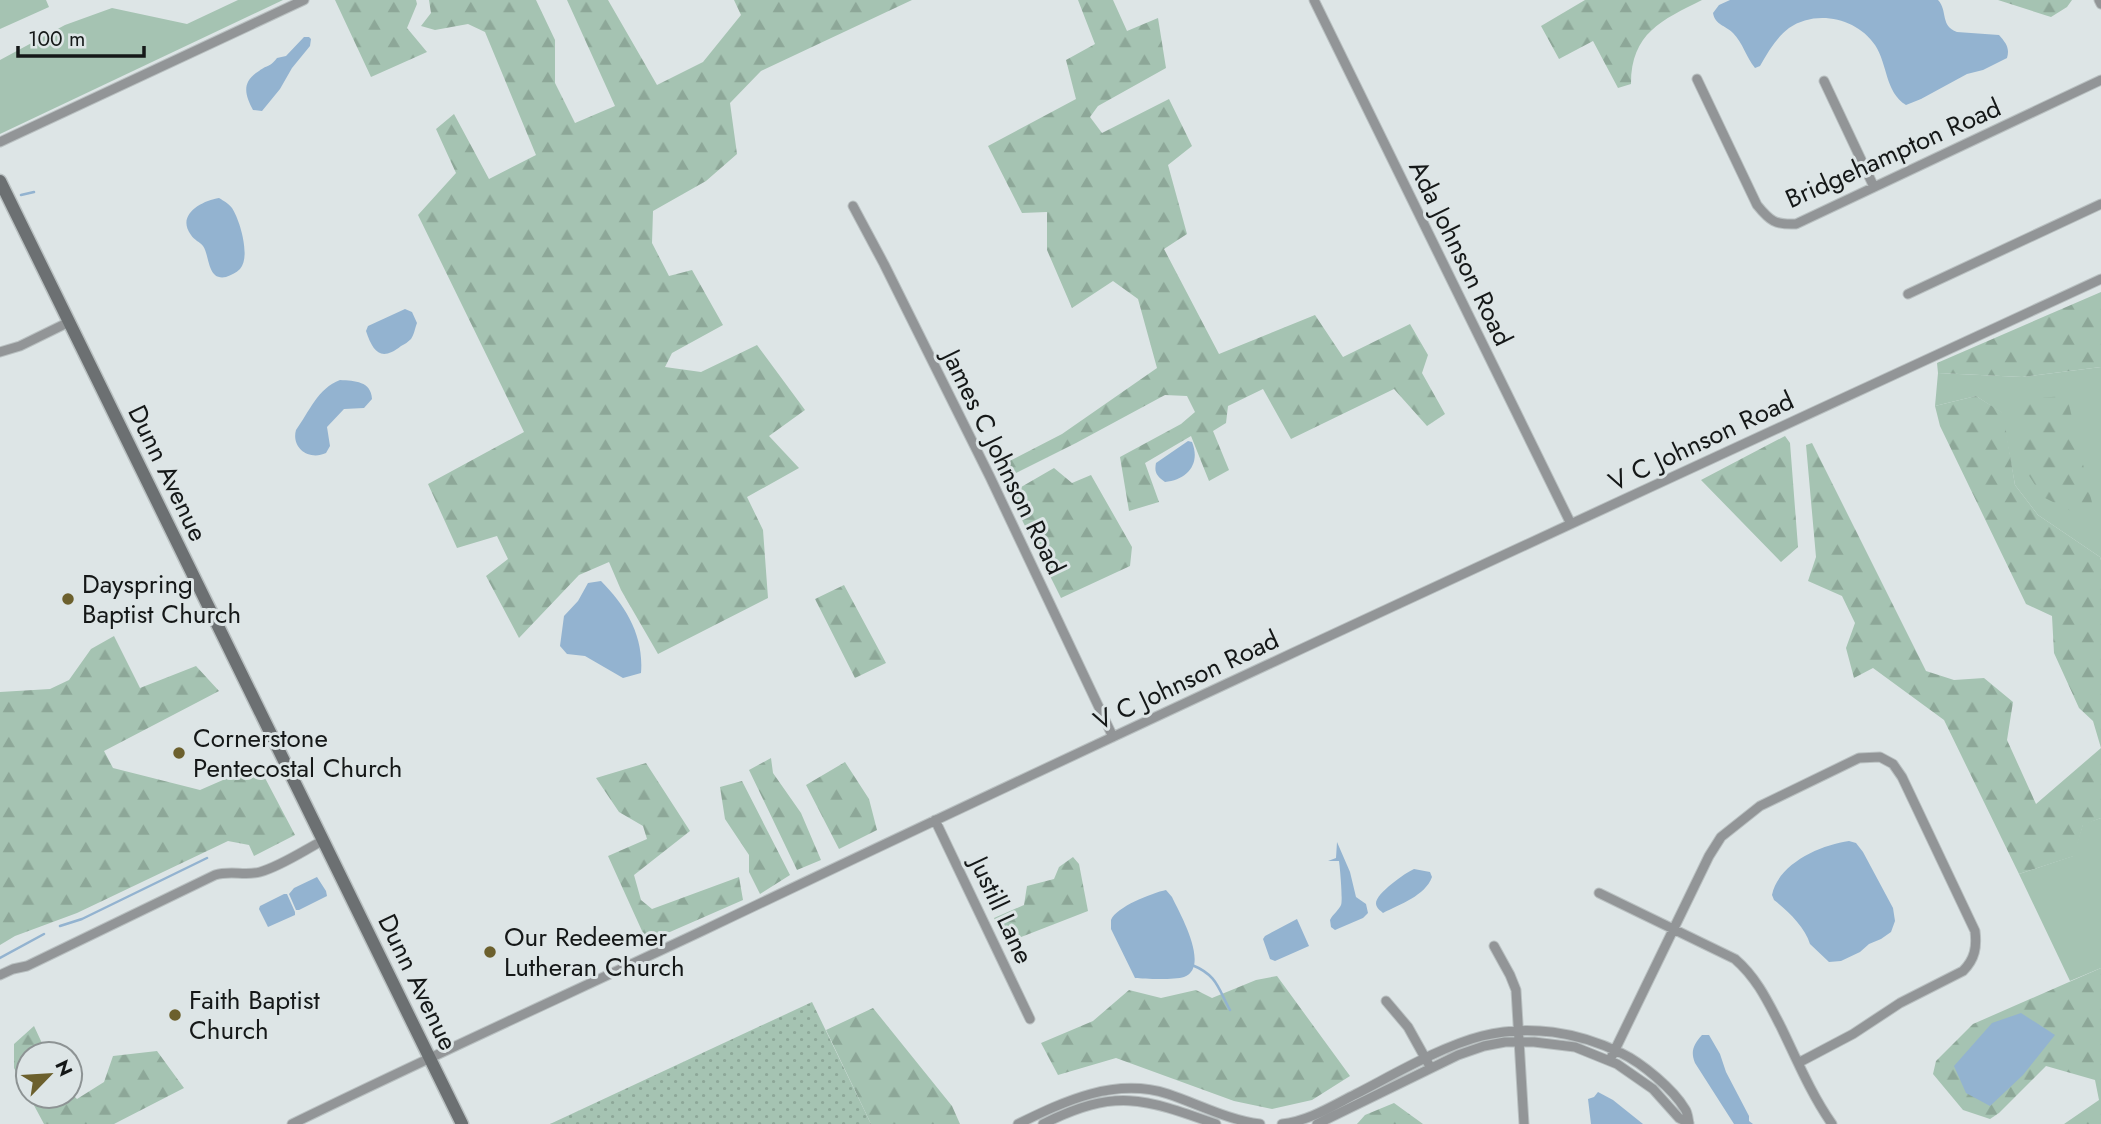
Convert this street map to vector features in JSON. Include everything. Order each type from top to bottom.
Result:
[{"type":"main road","name":"Dunn Avenue","points":[[0,181],[462,1124]]},
{"type":"street","points":[[0,142],[304,0]]},
{"type":"street","name":"Ada Johnson Road","points":[[1314,0],[1571,524]]},
{"type":"street","name":"Bridgehampton Road","points":[[1697,79],[1757,205],[1769,219],[1782,225],[1796,224],[2101,80]]},
{"type":"street","points":[[1824,81],[1874,187]]},
{"type":"street","points":[[1908,293],[2101,204]]},
{"type":"street","name":"James C Johnson Road","points":[[853,206],[990,477],[1113,737]]},
{"type":"street","name":"V C Johnson Road","points":[[292,1124],[935,820],[2101,279]]},
{"type":"street","points":[[0,352],[20,346],[69,322]]},
{"type":"street","points":[[1610,1060],[1721,837],[1760,806],[1858,758],[1880,757],[1893,764],[1902,777],[1976,931],[1979,956],[1963,971],[1900,1003],[1853,1034],[1798,1063]]},
{"type":"street","name":"Justill Lane","points":[[935,820],[1030,1019]]},
{"type":"street","points":[[0,975],[27,966],[215,875],[225,872],[247,874],[263,871],[322,841]]},
{"type":"street","points":[[1599,892],[1735,959],[1750,973],[1765,997],[1821,1109],[1832,1124]]},
{"type":"street","points":[[1494,946],[1516,990],[1524,1124]]},
{"type":"street","points":[[1386,1001],[1410,1030],[1428,1064]]},
{"type":"street","points":[[1317,1124],[1428,1064],[1453,1046],[1481,1036],[1519,1031],[1574,1035],[1615,1050],[1646,1068],[1661,1082],[1686,1110],[1689,1123]]},
{"type":"street","points":[[1282,1124],[1298,1123],[1428,1064],[1505,1042],[1555,1043],[1610,1060],[1653,1089],[1679,1118],[1689,1123]]},
{"type":"street","points":[[1018,1124],[1080,1096],[1121,1089],[1165,1093],[1236,1119],[1260,1124]]},
{"type":"street","points":[[1043,1124],[1085,1106],[1119,1100],[1143,1101],[1168,1107],[1216,1124]]},
{"type":"green space","points":[[0,0],[46,0],[49,7],[0,29]]},
{"type":"green space","points":[[238,0],[283,0],[0,134],[0,60],[65,25],[112,8],[187,24]]},
{"type":"green space","points":[[335,0],[416,0],[417,4],[407,28],[427,52],[371,77]]},
{"type":"green space","points":[[429,0],[536,0],[555,40],[555,83],[575,123],[615,106],[567,0],[608,0],[657,85],[703,62],[741,15],[734,0],[912,0],[761,71],[730,103],[737,154],[706,181],[653,211],[652,243],[669,276],[692,270],[723,325],[672,353],[665,367],[701,372],[757,345],[805,410],[769,436],[799,468],[747,497],[763,530],[768,598],[658,654],[621,590],[609,562],[579,575],[519,638],[486,576],[508,559],[497,536],[457,548],[428,484],[524,432],[418,215],[456,173],[436,129],[454,114],[489,179],[536,155],[485,32],[468,24],[435,30],[421,26],[431,13]]},
{"type":"green space","points":[[1078,0],[1113,0],[1127,31],[1158,18],[1166,68],[1098,106],[1090,117],[1102,133],[1169,99],[1192,146],[1168,165],[1187,234],[1164,249],[1219,354],[1315,315],[1343,357],[1410,324],[1428,355],[1422,373],[1445,414],[1427,426],[1394,389],[1291,439],[1263,389],[1228,406],[1226,423],[1213,431],[1229,470],[1209,481],[1191,436],[1145,463],[1159,502],[1129,511],[1120,457],[1181,424],[1195,412],[1187,396],[1165,395],[1002,480],[994,469],[1062,434],[1157,368],[1138,299],[1113,281],[1072,308],[1047,250],[1047,212],[1022,213],[988,146],[1076,99],[1066,60],[1095,44]]},
{"type":"green space","points":[[1585,0],[1702,0],[1674,14],[1652,30],[1636,52],[1631,84],[1618,88],[1593,41],[1559,59],[1541,26]]},
{"type":"green space","points":[[1998,0],[2072,0],[2067,7],[2051,17]]},
{"type":"green space","points":[[2101,292],[2101,367],[2022,377],[1938,373],[1937,363]]},
{"type":"green space","points":[[2101,367],[2101,560],[2038,515],[2015,485],[2002,413],[1976,396],[1935,406],[1938,373],[2022,377]]},
{"type":"green space","points":[[1976,396],[2003,413],[2015,485],[2038,515],[2100,557],[2101,748],[2093,721],[2079,708],[2054,653],[2052,616],[2026,604],[1940,426],[1935,406]]},
{"type":"green space","points":[[2067,396],[2097,524],[2043,497],[2026,471],[2018,399]]},
{"type":"green space","points":[[1785,436],[1790,443],[1798,547],[1781,562],[1701,480]]},
{"type":"green space","points":[[1812,443],[1926,671],[1954,680],[1984,678],[2013,702],[2007,740],[2036,804],[2101,748],[2101,818],[2083,825],[2074,856],[2019,874],[1944,720],[1873,668],[1854,678],[1846,648],[1855,623],[1842,596],[1808,581],[1816,557],[1806,445]]},
{"type":"green space","points":[[1054,468],[1072,483],[1091,475],[1132,547],[1130,566],[1061,598],[1009,494]]},
{"type":"green space","points":[[844,585],[886,663],[855,678],[815,599]]},
{"type":"green space","points":[[114,636],[140,688],[196,666],[219,691],[104,751],[113,768],[200,790],[239,773],[265,778],[295,835],[254,856],[249,845],[228,841],[77,913],[15,936],[0,945],[0,692],[50,689],[69,680],[91,649]]},
{"type":"green space","points":[[771,758],[773,773],[801,813],[821,860],[797,870],[749,770]]},
{"type":"green space","points":[[845,762],[869,799],[877,830],[839,849],[806,785]]},
{"type":"green space","points":[[646,763],[690,831],[634,875],[641,900],[652,909],[739,877],[743,900],[647,942],[608,856],[647,839],[643,826],[619,812],[596,778]]},
{"type":"green space","points":[[742,781],[790,875],[760,894],[749,872],[749,855],[725,819],[720,787]]},
{"type":"green space","points":[[2101,818],[2101,968],[2070,981],[2019,874],[2073,856],[2083,824]]},
{"type":"green space","points":[[1073,857],[1079,864],[1088,911],[1006,943],[994,918],[1024,905],[1027,886],[1054,879],[1059,867]]},
{"type":"green space","points":[[2101,968],[2101,1124],[2064,1124],[2099,1100],[2095,1080],[2046,1066],[1990,1119],[1963,1110],[1933,1074],[1936,1061],[1973,1024]]},
{"type":"green space","points":[[1277,976],[1350,1076],[1312,1100],[1272,1109],[1234,1101],[1116,1058],[1058,1075],[1041,1043],[1093,1021],[1129,990],[1161,998],[1196,990],[1212,998],[1256,980]]},
{"type":"green space","points":[[812,1002],[871,1124],[550,1124]]},
{"type":"green space","points":[[873,1008],[952,1106],[960,1124],[871,1124],[826,1030]]},
{"type":"green space","points":[[34,1026],[40,1040],[18,1040]]},
{"type":"green space","points":[[157,1051],[184,1088],[114,1124],[44,1124],[36,1110],[84,1110],[84,1095],[104,1082],[113,1056]]},
{"type":"green space","points":[[1394,1103],[1423,1124],[1357,1124],[1365,1115]]},
{"type":"water","points":[[1730,0],[1938,0],[1948,26],[1957,32],[1999,35],[2007,46],[2008,54],[2007,58],[1983,70],[1967,74],[1906,105],[1899,100],[1890,86],[1875,45],[1858,28],[1835,19],[1811,19],[1789,28],[1769,50],[1760,66],[1755,68],[1736,37],[1714,17],[1713,13],[1719,5]]},
{"type":"water","points":[[304,37],[311,39],[310,46],[292,68],[280,89],[262,111],[253,110],[246,89],[249,80],[277,58],[286,56]]},
{"type":"water","points":[[219,198],[232,208],[235,214],[241,229],[245,256],[240,269],[226,277],[212,272],[203,246],[187,228],[189,215],[193,210],[205,202]]},
{"type":"water","points":[[405,309],[412,312],[417,323],[412,337],[394,351],[383,354],[379,352],[366,331],[368,326]]},
{"type":"water","points":[[340,380],[365,385],[372,399],[364,408],[344,409],[327,427],[330,446],[326,453],[308,454],[296,442],[296,430],[320,395]]},
{"type":"water","points":[[1188,441],[1192,442],[1195,457],[1190,470],[1180,478],[1165,482],[1157,474],[1156,463]]},
{"type":"water","points":[[601,581],[632,622],[640,647],[641,673],[623,678],[585,656],[567,654],[560,646],[564,616],[578,601],[588,583]]},
{"type":"water","points":[[1849,841],[1856,843],[1863,852],[1893,908],[1895,921],[1891,932],[1881,939],[1841,961],[1829,962],[1810,944],[1800,926],[1772,895],[1782,874],[1791,865],[1813,852]]},
{"type":"water","points":[[1337,842],[1350,872],[1356,897],[1366,904],[1368,913],[1363,918],[1335,930],[1331,927],[1330,920],[1341,905],[1340,870],[1339,861],[1328,861],[1336,858]]},
{"type":"water","points":[[1414,869],[1430,872],[1432,877],[1429,884],[1411,899],[1383,913],[1376,904],[1380,895]]},
{"type":"water","points":[[317,877],[327,896],[296,910],[289,894],[294,888]]},
{"type":"water","points":[[1166,890],[1172,897],[1191,939],[1194,951],[1192,971],[1180,978],[1135,978],[1111,929],[1111,920],[1127,906]]},
{"type":"water","points":[[287,894],[295,915],[268,927],[260,906]]},
{"type":"water","points":[[1297,919],[1309,946],[1275,961],[1270,959],[1263,939],[1265,936]]},
{"type":"water","points":[[2021,1013],[2055,1035],[2023,1075],[1990,1106],[1966,1093],[1954,1066],[1992,1023]]},
{"type":"water","points":[[1702,1035],[1709,1035],[1720,1054],[1749,1121],[1753,1124],[1734,1124],[1695,1063],[1694,1048]]},
{"type":"water","points":[[1598,1092],[1613,1100],[1643,1124],[1591,1124],[1588,1099]]},
{"type":"waterway","points":[[21,195],[34,192]]},
{"type":"waterway","points":[[60,926],[82,919],[207,858]]},
{"type":"waterway","points":[[0,958],[44,934]]},
{"type":"waterway","points":[[1192,965],[1212,978],[1230,1010]]},
{"type":"place","name":"Dayspring Baptist Church","points":[[68,599]]},
{"type":"place","name":"Cornerstone Pentecostal Church","points":[[179,753]]},
{"type":"place","name":"Our Redeemer Lutheran Church","points":[[490,952]]},
{"type":"place","name":"Faith Baptist Church","points":[[175,1015]]}]
